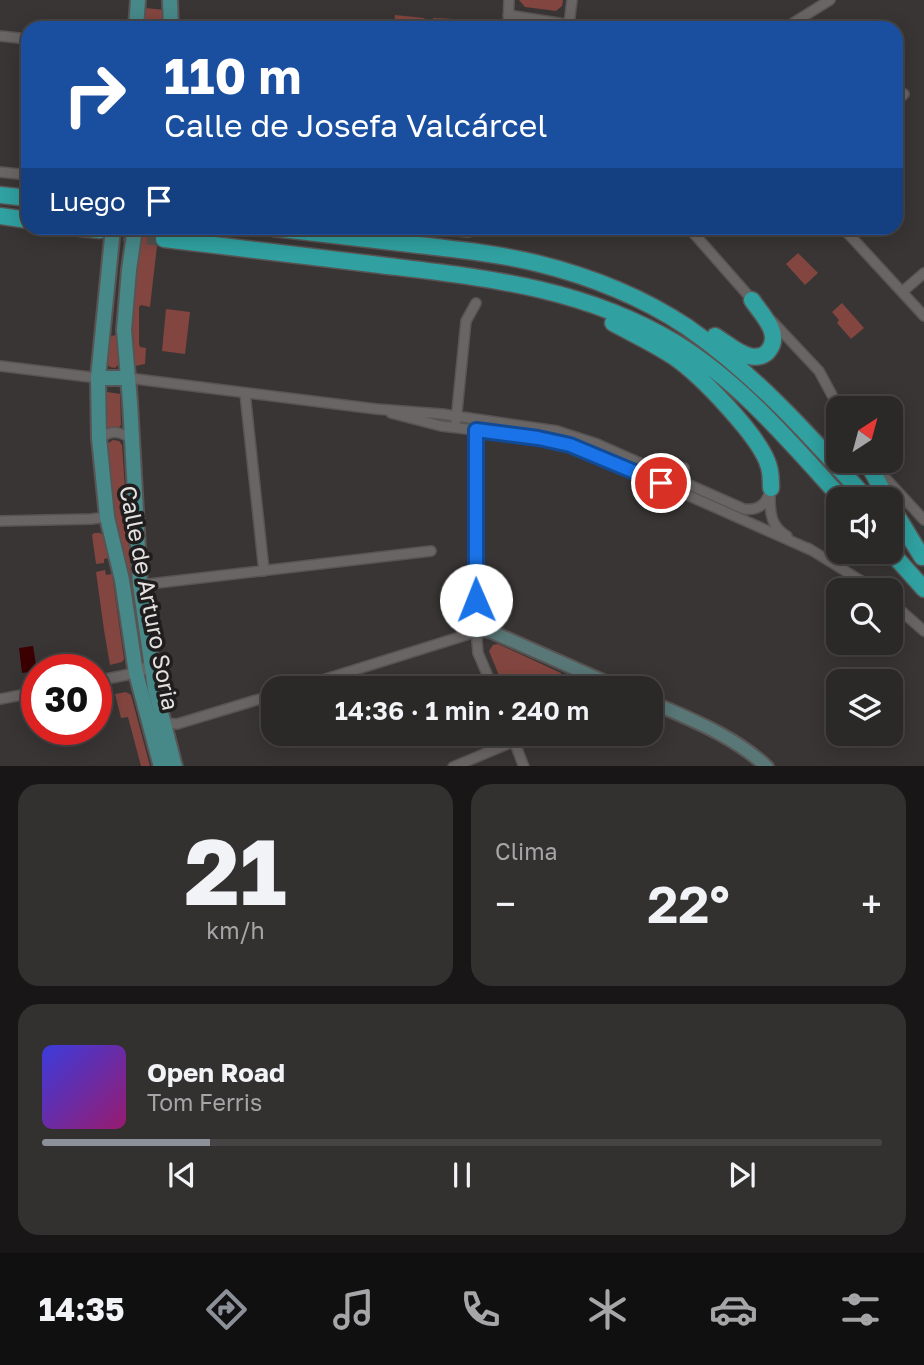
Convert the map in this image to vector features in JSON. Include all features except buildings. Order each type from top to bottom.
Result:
[{"type":"highway","points":[[0,195],[21,197]]},
{"type":"highway","points":[[0,216],[21,219]]},
{"type":"highway","points":[[331,235],[535,263],[669,308],[743,354],[762,356],[772,345],[774,334],[752,300]]},
{"type":"highway","points":[[164,239],[487,279],[576,298],[650,329],[704,363],[738,390],[771,422],[831,487]]},
{"type":"highway","points":[[629,294],[684,325],[751,377],[856,487]]},
{"type":"highway","points":[[576,298],[612,323],[674,357],[699,377],[761,450],[769,467],[771,488]]},
{"type":"highway","points":[[903,526],[923,559]]},
{"type":"highway","points":[[903,537],[923,559]]},
{"type":"highway","points":[[902,564],[924,589]]},
{"type":"main road","points":[[136,21],[138,0]]},
{"type":"main road","points":[[170,0],[171,21]]},
{"type":"main road","name":"Calle de Arturo Soria","points":[[106,235],[103,328],[98,377],[99,438],[107,517],[122,580],[136,673],[161,766]]},
{"type":"main road","name":"Calle de Arturo Soria","points":[[134,235],[124,330],[140,585],[150,661],[175,766]]},
{"type":"main road","points":[[98,377],[128,378]]},
{"type":"street","points":[[508,21],[509,0]]},
{"type":"street","points":[[569,21],[572,0]]},
{"type":"street","points":[[796,21],[830,0]]},
{"type":"street","points":[[508,16],[550,21]]},
{"type":"street","points":[[0,36],[21,38]]},
{"type":"street","points":[[0,172],[21,174]]},
{"type":"street","points":[[695,235],[752,300],[812,362],[833,396]]},
{"type":"street","points":[[850,235],[924,316]]},
{"type":"street","points":[[902,292],[924,273]]},
{"type":"street","points":[[456,428],[466,321],[476,303]]},
{"type":"street","points":[[103,328],[124,330]]},
{"type":"street","points":[[0,366],[98,377]]},
{"type":"street","points":[[128,378],[376,409],[457,416],[570,434],[595,443],[599,450],[640,468],[694,498],[811,550]]},
{"type":"street","points":[[245,393],[264,571]]},
{"type":"street","points":[[376,409],[421,422],[550,440],[675,478],[748,510],[763,506],[771,488]]},
{"type":"street","points":[[488,676],[477,648],[476,632],[476,430],[479,425],[532,431],[547,429]]},
{"type":"street","points":[[99,438],[109,432],[120,432],[131,438]]},
{"type":"street","points":[[550,440],[564,438],[587,445],[595,443]]},
{"type":"street","points":[[880,473],[924,520]]},
{"type":"street","points":[[771,488],[770,508],[773,524],[781,532],[856,578]]},
{"type":"street","points":[[0,521],[107,517]]},
{"type":"street","points":[[140,585],[431,551]]},
{"type":"street","points":[[903,613],[924,632]]},
{"type":"street","points":[[335,676],[484,631],[492,632],[592,676]]},
{"type":"street","points":[[112,678],[145,670],[150,661]]},
{"type":"street","points":[[0,699],[21,695]]},
{"type":"street","points":[[163,723],[177,724],[261,699]]},
{"type":"street","points":[[663,708],[723,735],[767,766]]},
{"type":"street","points":[[453,766],[503,746]]},
{"type":"street","points":[[516,746],[524,766]]},
{"type":"shaded area","points":[[519,0],[563,0],[562,6],[556,11],[525,7]]},
{"type":"shaded area","points":[[146,8],[165,10],[166,21],[144,21]]},
{"type":"shaded area","points":[[395,15],[426,20],[426,21],[395,21]]},
{"type":"shaded area","points":[[433,18],[465,21],[433,21]]},
{"type":"shaded area","points":[[141,235],[158,235],[150,307],[139,307],[139,344],[140,347],[146,348],[145,364],[135,366],[132,317]]},
{"type":"shaded area","points":[[798,253],[818,273],[805,285],[786,264]]},
{"type":"shaded area","points":[[842,303],[864,328],[851,339],[837,323],[839,320],[832,312]]},
{"type":"shaded area","points":[[166,309],[190,312],[185,354],[162,351]]},
{"type":"shaded area","points":[[115,335],[119,364],[115,368],[106,363],[109,337]]},
{"type":"shaded area","points":[[107,392],[120,394],[119,427],[105,428]]},
{"type":"shaded area","points":[[113,440],[122,445],[131,576],[143,664],[110,493],[106,445]]},
{"type":"shaded area","points":[[92,535],[103,535],[109,556],[104,559],[104,563],[96,564]]},
{"type":"shaded area","points":[[105,570],[106,575],[112,574],[124,659],[112,664],[112,654],[108,654],[96,572]]},
{"type":"shaded area","points":[[498,644],[561,673],[560,676],[499,676],[489,651],[493,645]]},
{"type":"shaded area","points":[[33,646],[34,654],[21,654],[21,665],[19,648]]},
{"type":"shaded area","points":[[126,692],[131,695],[150,766],[141,766],[128,717],[121,718],[115,694]]},
{"type":"tunnel","points":[[136,235],[164,239]]},
{"type":"route","points":[[476,600],[476,430],[570,445],[661,483]]}]
